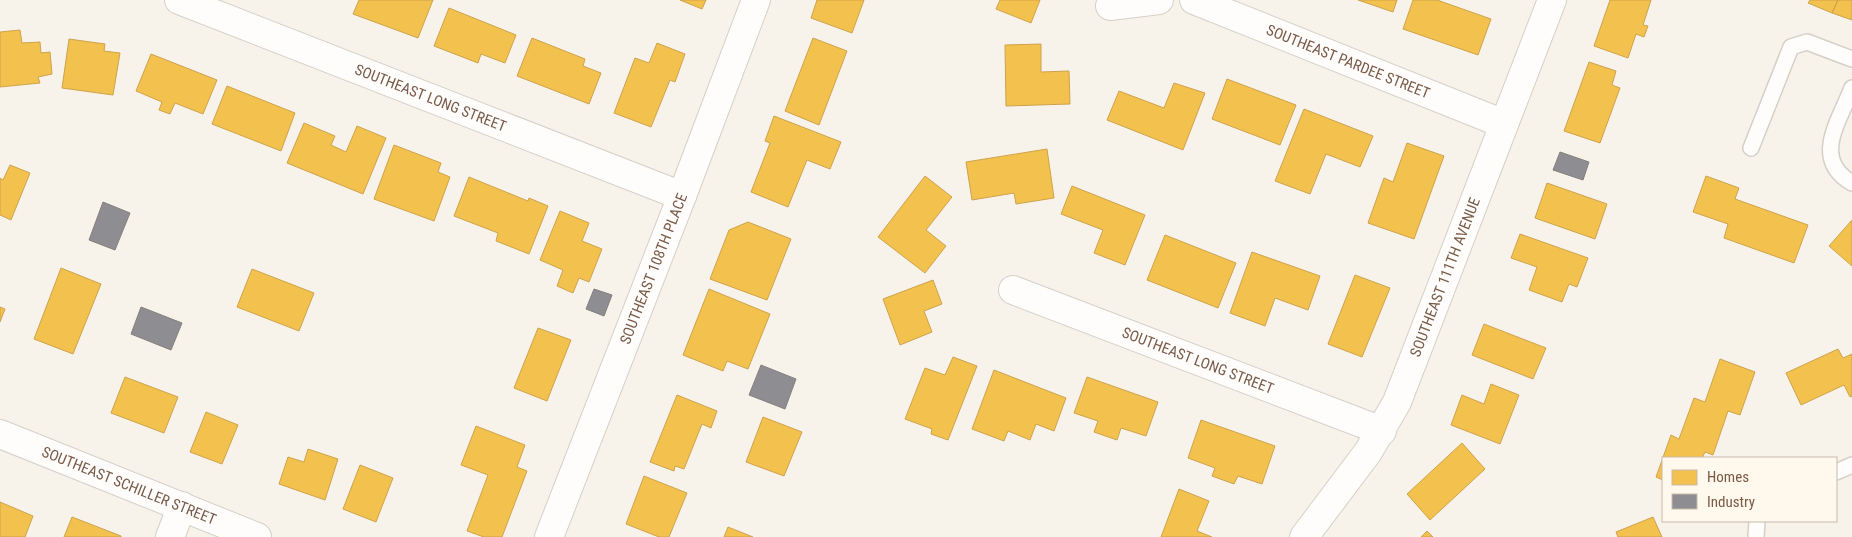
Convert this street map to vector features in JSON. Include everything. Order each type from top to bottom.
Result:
[{"type":"street","name":"SOUTHEAST LONG STREET","points":[[180,0],[682,196]]},
{"type":"street","name":"SOUTHEAST 108TH PLACE","points":[[549,537],[756,0]]},
{"type":"street","points":[[1110,6],[1159,0]]},
{"type":"street","name":"SOUTHEAST PARDEE STREET","points":[[1194,0],[1504,124]]},
{"type":"street","name":"SOUTHEAST 111TH AVENUE","points":[[1304,537],[1382,430],[1404,384],[1552,0]]},
{"type":"street","name":"SOUTHEAST LONG STREET","points":[[1013,290],[1382,430]]},
{"type":"street","name":"SOUTHEAST SCHILLER STREET","points":[[0,434],[257,537]]},
{"type":"street","points":[[170,537],[182,506]]},
{"type":"lane","points":[[1751,148],[1791,47],[1807,42],[1852,59]]},
{"type":"lane","points":[[1852,88],[1830,144],[1830,158],[1835,169],[1852,183]]},
{"type":"lane","points":[[1837,472],[1852,465]]},
{"type":"lane","points":[[1756,522],[1756,537]]},
{"type":"building: Homes","points":[[359,0],[433,0],[418,38],[353,14]]},
{"type":"building: Homes","points":[[680,0],[706,0],[702,9]]},
{"type":"building: Homes","points":[[817,0],[864,0],[852,33],[811,18]]},
{"type":"building: Homes","points":[[1000,0],[1040,0],[1031,23],[996,9]]},
{"type":"building: Homes","points":[[1358,0],[1397,0],[1393,12]]},
{"type":"building: Homes","points":[[1413,0],[1437,0],[1491,19],[1478,55],[1403,29]]},
{"type":"building: Homes","points":[[1610,0],[1651,0],[1643,25],[1648,26],[1644,37],[1636,34],[1628,58],[1594,46]]},
{"type":"building: Homes","points":[[1810,0],[1838,0],[1832,13],[1808,3]]},
{"type":"building: Homes","points":[[1838,0],[1852,0],[1852,20],[1832,13]]},
{"type":"building: Homes","points":[[449,8],[516,35],[505,63],[481,54],[478,63],[434,46]]},
{"type":"building: Homes","points":[[20,30],[22,43],[40,42],[41,53],[50,52],[52,74],[38,77],[40,83],[0,87],[0,32]]},
{"type":"building: Homes","points":[[532,38],[585,59],[583,66],[601,73],[589,104],[517,76]]},
{"type":"building: Homes","points":[[813,38],[847,51],[819,125],[785,111]]},
{"type":"building: Homes","points":[[69,39],[105,44],[104,51],[120,53],[113,95],[62,88]]},
{"type":"building: Homes","points":[[657,43],[685,54],[675,82],[670,80],[651,127],[614,113],[635,58],[649,63]]},
{"type":"building: Homes","points":[[1041,44],[1041,72],[1069,71],[1070,104],[1006,106],[1005,45]]},
{"type":"building: Homes","points":[[151,54],[217,80],[203,114],[175,103],[170,114],[159,110],[162,102],[136,91]]},
{"type":"building: Homes","points":[[1589,62],[1616,71],[1612,85],[1620,88],[1600,143],[1564,131]]},
{"type":"building: Homes","points":[[1227,79],[1296,105],[1280,145],[1212,119]]},
{"type":"building: Homes","points":[[1174,83],[1205,93],[1183,150],[1107,120],[1119,91],[1164,108]]},
{"type":"building: Homes","points":[[227,86],[295,113],[281,151],[212,124]]},
{"type":"building: Homes","points":[[1304,109],[1373,136],[1360,167],[1326,154],[1310,194],[1275,181]]},
{"type":"building: Homes","points":[[774,116],[841,142],[830,169],[807,160],[788,207],[751,192],[770,143],[765,141]]},
{"type":"building: Homes","points":[[304,123],[335,136],[331,145],[346,152],[357,126],[386,138],[363,194],[287,163]]},
{"type":"building: Homes","points":[[1407,143],[1444,156],[1414,239],[1368,223],[1384,178],[1393,182]]},
{"type":"building: Homes","points":[[394,145],[441,163],[438,172],[450,177],[434,221],[374,199]]},
{"type":"building: Homes","points":[[1047,149],[1054,198],[1016,204],[1014,193],[972,200],[966,162]]},
{"type":"building: Homes","points":[[10,165],[30,173],[11,220],[0,215],[0,178],[3,180]]},
{"type":"building: Homes","points":[[925,176],[952,197],[926,230],[946,246],[925,273],[878,237]]},
{"type":"building: Homes","points":[[1706,176],[1739,188],[1735,199],[1808,225],[1794,263],[1724,238],[1728,224],[1693,212]]},
{"type":"building: Homes","points":[[469,177],[528,201],[529,198],[548,206],[529,254],[496,241],[498,233],[454,216]]},
{"type":"building: Homes","points":[[1547,183],[1607,204],[1595,239],[1535,218]]},
{"type":"building: Homes","points":[[1072,186],[1145,215],[1125,265],[1094,253],[1103,230],[1061,214]]},
{"type":"building: Homes","points":[[560,211],[589,223],[582,241],[602,249],[589,282],[579,278],[573,293],[557,286],[563,270],[540,260]]},
{"type":"building: Homes","points":[[1852,220],[1852,266],[1829,246]]},
{"type":"building: Homes","points":[[748,222],[791,239],[767,300],[710,279],[729,230]]},
{"type":"building: Homes","points":[[1520,234],[1588,258],[1577,287],[1569,284],[1562,302],[1529,290],[1537,267],[1511,258]]},
{"type":"building: Homes","points":[[1165,235],[1236,263],[1218,308],[1147,280]]},
{"type":"building: Homes","points":[[1252,252],[1320,276],[1308,310],[1275,298],[1265,326],[1230,313]]},
{"type":"building: Homes","points":[[61,268],[101,284],[73,354],[34,339]]},
{"type":"building: Homes","points":[[252,269],[314,293],[299,331],[237,307]]},
{"type":"building: Homes","points":[[1355,275],[1390,288],[1362,357],[1328,344]]},
{"type":"building: Homes","points":[[933,280],[942,304],[924,311],[932,332],[900,345],[883,299]]},
{"type":"building: Homes","points":[[709,289],[770,314],[748,369],[727,361],[723,371],[683,355]]},
{"type":"building: Homes","points":[[0,307],[5,309],[0,322]]},
{"type":"building: Homes","points":[[1484,324],[1546,348],[1533,379],[1472,355]]},
{"type":"building: Homes","points":[[538,328],[571,340],[547,401],[514,388]]},
{"type":"building: Homes","points":[[1838,349],[1843,358],[1852,354],[1852,396],[1850,397],[1844,385],[1801,405],[1786,373]]},
{"type":"building: Homes","points":[[953,357],[977,366],[948,440],[931,434],[932,429],[905,419],[925,368],[945,375]]},
{"type":"building: Homes","points":[[1720,359],[1755,372],[1740,415],[1728,411],[1713,455],[1705,452],[1702,457],[1663,457],[1671,435],[1679,439],[1694,398],[1705,402]]},
{"type":"building: Homes","points":[[994,370],[1066,398],[1054,431],[1036,424],[1030,440],[1008,431],[1004,441],[972,429]]},
{"type":"building: Homes","points":[[125,377],[178,397],[164,433],[111,413]]},
{"type":"building: Homes","points":[[1087,377],[1158,402],[1146,436],[1121,428],[1117,440],[1094,432],[1098,421],[1074,413]]},
{"type":"building: Homes","points":[[1491,384],[1519,395],[1500,444],[1451,425],[1462,395],[1484,404]]},
{"type":"building: Homes","points":[[677,395],[717,411],[711,428],[702,424],[684,469],[675,466],[674,471],[650,462]]},
{"type":"building: Homes","points":[[206,412],[238,425],[222,464],[190,452]]},
{"type":"building: Homes","points":[[763,417],[802,432],[784,476],[746,462]]},
{"type":"building: Homes","points":[[1201,420],[1275,446],[1262,484],[1238,476],[1234,484],[1212,476],[1215,468],[1188,458]]},
{"type":"building: Homes","points":[[476,426],[525,445],[517,467],[527,471],[502,537],[484,537],[467,531],[488,475],[461,465]]},
{"type":"building: Homes","points":[[1462,443],[1485,469],[1430,520],[1407,494]]},
{"type":"building: Homes","points":[[308,449],[338,459],[325,500],[279,484],[288,457],[304,462]]},
{"type":"building: Homes","points":[[1662,460],[1662,480],[1656,477]]},
{"type":"building: Homes","points":[[360,465],[393,478],[376,522],[343,509]]},
{"type":"building: Homes","points":[[644,476],[687,493],[669,537],[659,537],[626,524]]},
{"type":"building: Homes","points":[[1179,489],[1209,501],[1197,531],[1212,537],[1161,537]]},
{"type":"building: Homes","points":[[0,502],[33,516],[25,537],[0,537]]},
{"type":"building: Homes","points":[[72,517],[121,536],[121,537],[64,537]]},
{"type":"building: Homes","points":[[1653,517],[1662,537],[1618,537],[1616,532]]},
{"type":"building: Homes","points":[[728,527],[753,537],[724,537]]},
{"type":"building: Homes","points":[[1427,531],[1433,537],[1421,537]]},
{"type":"building: Industry","points":[[1560,152],[1589,162],[1583,180],[1553,170]]},
{"type":"building: Industry","points":[[103,202],[130,213],[115,250],[89,240]]},
{"type":"building: Industry","points":[[594,289],[612,295],[604,316],[586,309]]},
{"type":"building: Industry","points":[[141,307],[182,323],[171,350],[131,334]]},
{"type":"building: Industry","points":[[761,365],[796,379],[785,409],[749,395]]}]
